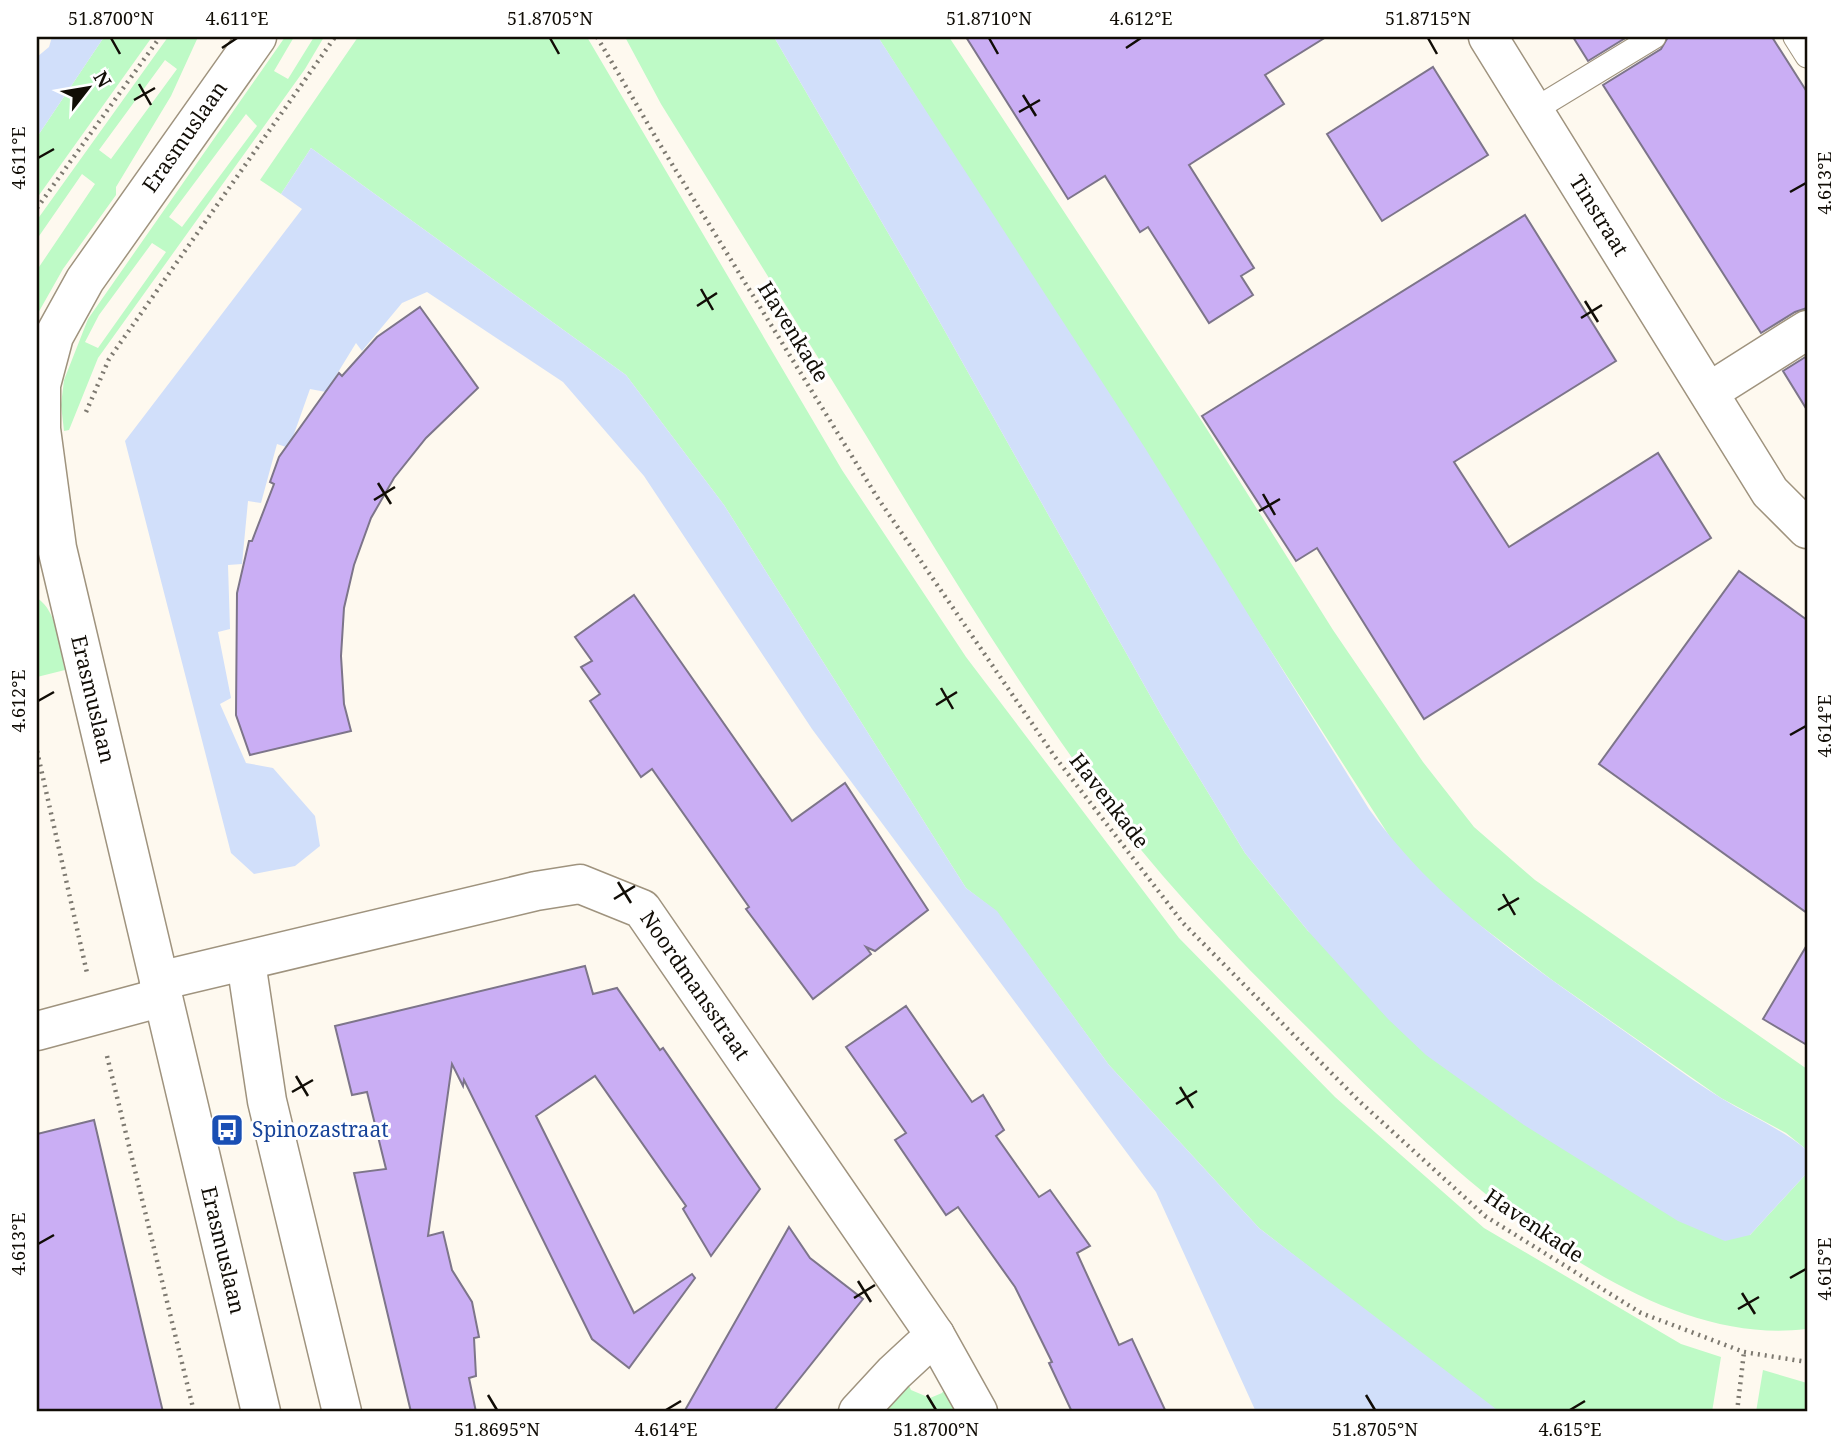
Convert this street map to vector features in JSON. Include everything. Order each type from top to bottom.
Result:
[{"type":"street","name":"Erasmuslaan","points":[[257,37],[85,280],[54,336],[41,385],[41,429],[47,552],[161,989],[261,1412]]},
{"type":"street","name":"Tinstraat","points":[[1488,37],[1770,492],[1807,529]]},
{"type":"street","points":[[1709,392],[1807,330]]},
{"type":"street","name":"Noordmansstraat","points":[[37,1031],[97,1016],[161,989],[246,962],[536,891],[580,884],[642,909],[935,1335],[978,1412]]},
{"type":"street","points":[[246,962],[267,1101],[342,1412]]},
{"type":"street","points":[[858,1412],[894,1373],[935,1335]]},
{"type":"lane","points":[[1534,110],[1654,37]]},
{"type":"lane","points":[[1795,37],[1807,56]]},
{"type":"path","points":[[37,208],[160,37]]},
{"type":"path","points":[[84,417],[108,359],[335,37]]},
{"type":"path","name":"Havenkade","points":[[597,37],[659,143],[877,497],[1055,757],[1183,923],[1359,1101],[1485,1216],[1641,1313],[1744,1352],[1807,1362]]},
{"type":"path","points":[[37,751],[97,1016],[194,1412]]},
{"type":"path","points":[[1737,1412],[1744,1352]]},
{"type":"green space","points":[[104,37],[152,37],[37,198],[37,137]]},
{"type":"green space","points":[[168,37],[198,37],[171,96],[116,187],[116,195],[63,269],[37,315],[37,270],[95,184],[82,174],[37,239],[37,220]],"holes":[[[165,60],[177,69],[111,159],[99,150]]]},
{"type":"green space","points":[[285,37],[294,37],[274,71],[288,79],[314,37],[324,37],[305,69],[98,358],[69,430],[64,431],[61,405],[64,380],[88,319]],"holes":[[[246,114],[257,126],[182,227],[169,217]],[[152,243],[166,252],[98,348],[85,342],[99,315]]]},
{"type":"green space","points":[[358,37],[587,37],[842,470],[966,657],[1179,938],[1335,1097],[1484,1228],[1681,1344],[1721,1357],[1712,1412],[1500,1412],[1482,1401],[1259,1228],[1109,1065],[997,912],[966,888],[724,505],[626,375],[311,148],[281,194],[260,180]]},
{"type":"green space","points":[[625,37],[774,37],[933,310],[1165,722],[1245,853],[1308,931],[1750,1235],[1807,1173],[1806,1329],[1739,1328],[1672,1309],[1605,1277],[1540,1236],[1420,1136],[1291,1012],[1207,925],[1128,834],[1011,668],[661,104]]},
{"type":"green space","points":[[878,37],[949,37],[1203,423],[1333,630],[1423,762],[1474,827],[1535,880],[1807,1069],[1807,1150],[1786,1133],[1721,1098],[1552,980],[1448,901],[1397,848]]},
{"type":"green space","points":[[37,598],[54,621],[65,670],[37,677]]},
{"type":"green space","points":[[1763,1370],[1807,1383],[1807,1412],[1756,1412]]},
{"type":"green space","points":[[906,1379],[911,1390],[930,1398],[942,1393],[948,1384],[963,1412],[878,1412]]},
{"type":"water","points":[[52,37],[104,37],[37,137],[37,57],[49,47]]},
{"type":"water","points":[[774,37],[878,37],[1145,448],[1369,809],[1421,871],[1479,924],[1541,972],[1692,1079],[1807,1150],[1807,1173],[1750,1235],[1725,1241],[1678,1221],[1524,1125],[1426,1055],[1388,1019],[1308,931],[1245,853],[1165,722],[933,310]]},
{"type":"water","points":[[311,148],[626,375],[724,505],[966,888],[997,911],[1109,1065],[1259,1228],[1500,1412],[1256,1412],[1156,1192],[812,729],[644,476],[563,382],[427,292],[402,303],[362,351],[356,343],[326,392],[310,389],[289,448],[277,444],[261,503],[248,501],[242,564],[228,565],[230,629],[218,632],[231,698],[220,704],[246,763],[273,768],[315,816],[320,846],[295,866],[254,874],[231,853],[125,441],[302,209],[281,194]]},
{"type":"building","points":[[966,37],[1326,37],[1265,75],[1284,104],[1189,165],[1254,268],[1241,276],[1253,295],[1209,323],[1148,227],[1140,232],[1105,176],[1068,199]]},
{"type":"building","points":[[1573,37],[1627,37],[1588,61]]},
{"type":"building","points":[[1668,37],[1772,37],[1807,92],[1807,308],[1795,312],[1761,333],[1603,85],[1661,49]]},
{"type":"building","points":[[1433,67],[1488,155],[1382,221],[1327,134]]},
{"type":"building","points":[[1525,215],[1616,361],[1454,462],[1509,547],[1658,453],[1711,538],[1424,719],[1317,548],[1296,561],[1202,416]]},
{"type":"building","points":[[420,307],[478,388],[426,438],[394,478],[371,518],[354,565],[344,608],[341,656],[344,704],[351,731],[250,755],[236,715],[237,593],[249,541],[252,541],[274,484],[270,482],[279,457],[339,373],[342,376],[377,337]]},
{"type":"building","points":[[1807,356],[1807,410],[1783,371]]},
{"type":"building","points":[[1739,571],[1807,620],[1807,913],[1599,764]]},
{"type":"building","points":[[634,595],[792,821],[845,783],[928,910],[875,951],[866,947],[871,954],[813,999],[746,909],[749,907],[652,769],[641,777],[590,701],[600,694],[581,667],[592,661],[575,637]]},
{"type":"building","points":[[1807,945],[1807,1045],[1763,1019]]},
{"type":"building","points":[[585,966],[593,994],[617,988],[660,1050],[663,1048],[760,1189],[711,1256],[683,1209],[686,1206],[595,1076],[536,1116],[634,1313],[692,1274],[695,1278],[629,1368],[592,1339],[464,1080],[463,1086],[452,1064],[428,1236],[443,1232],[452,1270],[472,1302],[479,1337],[474,1338],[476,1376],[469,1378],[476,1412],[411,1412],[354,1173],[386,1169],[367,1092],[352,1095],[335,1026]]},
{"type":"building","points":[[906,1006],[972,1102],[983,1095],[1004,1130],[996,1136],[1039,1197],[1050,1190],[1090,1246],[1077,1253],[1119,1345],[1132,1339],[1166,1412],[1072,1412],[1049,1363],[1052,1362],[1015,1287],[958,1207],[946,1215],[895,1140],[906,1133],[846,1047]]},
{"type":"building","points":[[94,1120],[163,1412],[37,1412],[37,1134]]},
{"type":"building","points":[[789,1227],[810,1258],[863,1299],[773,1412],[684,1412]]},
{"type":"place","name":"Spinozastraat","points":[[227,1130]]}]
